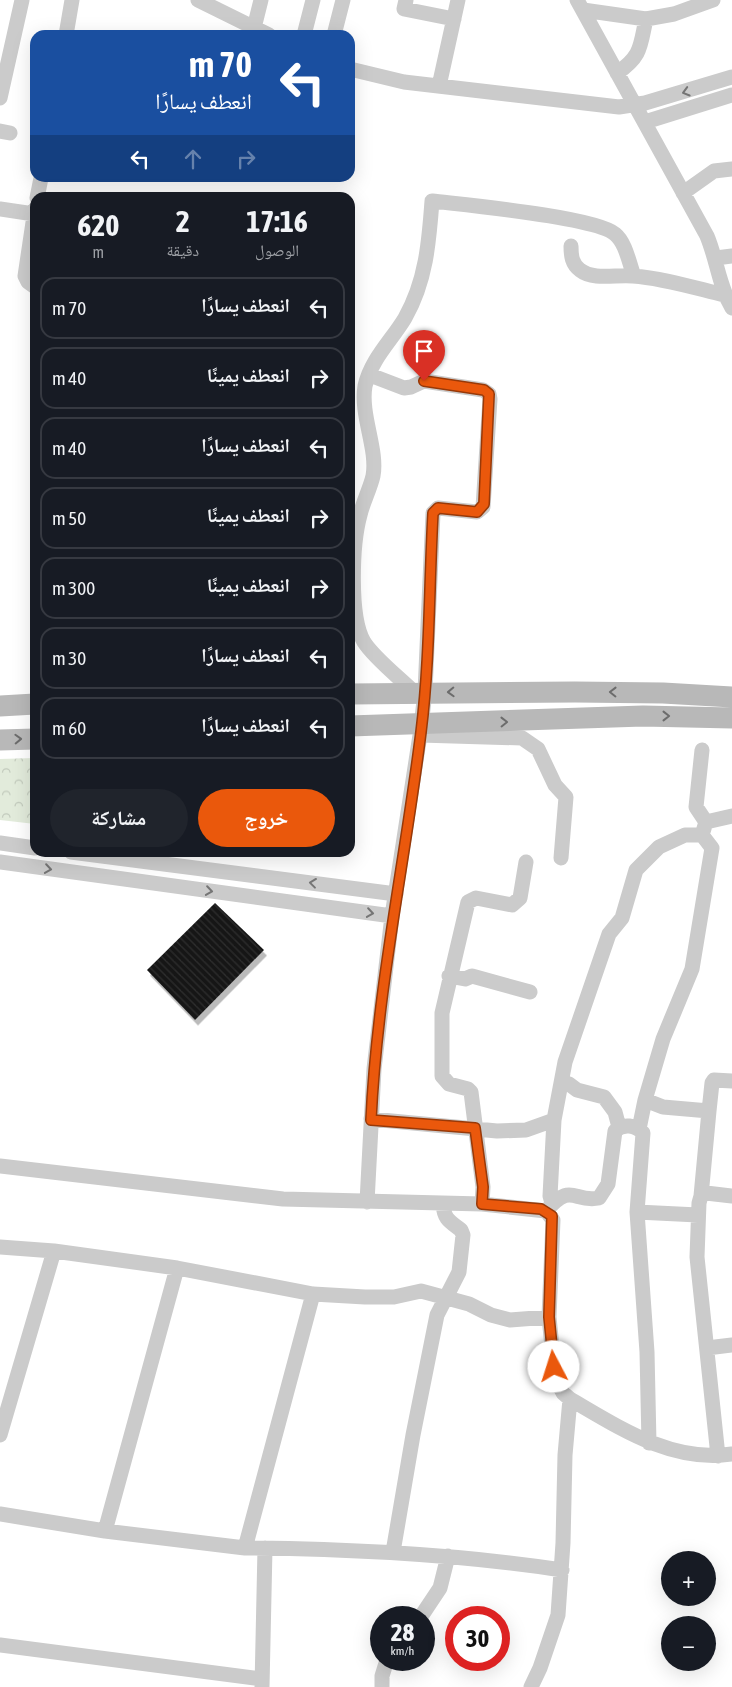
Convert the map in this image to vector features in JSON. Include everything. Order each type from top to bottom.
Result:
[{"type":"street","points":[[0,98],[22,0]]},
{"type":"street","points":[[67,30],[72,0]]},
{"type":"street","points":[[198,0],[258,30]]},
{"type":"street","points":[[254,28],[261,0]]},
{"type":"street","points":[[305,30],[313,0]]},
{"type":"street","points":[[335,30],[343,0]]},
{"type":"street","points":[[406,0],[404,9],[454,19]]},
{"type":"street","points":[[439,86],[458,0]]},
{"type":"street","points":[[580,5],[646,19],[674,14],[714,0]]},
{"type":"street","points":[[580,5],[645,122],[716,258],[728,301]]},
{"type":"street","points":[[617,72],[633,62],[639,50],[646,19]]},
{"type":"street","points":[[355,70],[404,82],[603,106],[635,105],[714,84],[732,77]]},
{"type":"street","points":[[645,122],[732,95]]},
{"type":"street","points":[[683,193],[714,172],[732,169]]},
{"type":"street","points":[[355,559],[359,517],[373,475],[364,406],[365,385],[383,346],[404,319],[416,294],[426,264],[432,201],[535,214],[606,228],[622,242],[634,276]]},
{"type":"street","points":[[0,209],[30,211]]},
{"type":"street","points":[[30,244],[25,276],[30,283]]},
{"type":"street","points":[[571,246],[572,260],[580,270],[588,274],[634,276],[728,301]]},
{"type":"street","points":[[716,258],[732,256]]},
{"type":"street","points":[[367,1202],[374,1069],[392,916],[421,729],[420,692],[433,511],[438,508],[477,512],[483,507],[490,399],[489,394],[484,390],[424,381],[404,388],[370,375]]},
{"type":"street","points":[[355,615],[365,643],[420,692]]},
{"type":"street","points":[[355,694],[420,692],[663,693],[732,697]]},
{"type":"street","points":[[0,697],[30,693]]},
{"type":"street","points":[[0,706],[30,704]]},
{"type":"street","points":[[421,729],[643,716],[732,718]]},
{"type":"street","points":[[355,726],[421,729],[516,737],[534,744],[542,754],[555,785],[566,797],[561,858]]},
{"type":"street","points":[[0,740],[30,739]]},
{"type":"street","points":[[649,1443],[647,1352],[638,1212],[644,1139],[640,1129],[645,1100],[663,1038],[692,969],[712,848],[696,807],[702,750]]},
{"type":"street","points":[[732,816],[658,847],[636,870],[622,918],[609,934],[565,1062],[554,1120],[549,1207],[554,1220],[549,1317],[555,1377],[563,1394],[570,1400],[649,1443],[684,1453],[725,1455],[707,1348],[697,1258],[698,1215],[712,1083],[714,1080],[732,1080]]},
{"type":"street","points":[[0,844],[30,847]]},
{"type":"street","points":[[110,857],[396,894]]},
{"type":"street","points":[[0,862],[392,916]]},
{"type":"street","points":[[482,1204],[483,1187],[470,1092],[468,1089],[448,1084],[442,1076],[442,1013],[449,976],[468,902],[476,898],[512,905],[517,902],[520,898],[526,862]]},
{"type":"street","points":[[449,976],[465,979],[472,976],[530,992]]},
{"type":"street","points":[[0,1166],[283,1199],[549,1207],[567,1195],[596,1199],[602,1195],[608,1184],[613,1137],[619,1127],[615,1112],[604,1097],[576,1090],[569,1084],[562,1083]]},
{"type":"street","points":[[645,1100],[662,1107],[709,1111]]},
{"type":"street","points":[[371,1120],[497,1131],[526,1130],[554,1120]]},
{"type":"street","points":[[619,1127],[640,1129]]},
{"type":"street","points":[[701,1196],[706,1193],[732,1196]]},
{"type":"street","points":[[393,1552],[422,1387],[437,1315],[459,1272],[461,1230],[448,1222],[444,1216],[443,1204]]},
{"type":"street","points":[[638,1212],[698,1215]]},
{"type":"street","points":[[0,1247],[54,1251],[177,1268],[313,1294],[365,1297],[394,1296],[422,1291],[446,1296],[469,1304],[491,1315],[510,1320],[549,1317]]},
{"type":"street","points":[[0,1435],[54,1251]]},
{"type":"street","points":[[105,1531],[177,1268]]},
{"type":"street","points":[[245,1548],[313,1294]]},
{"type":"street","points":[[707,1348],[732,1346]]},
{"type":"street","points":[[531,1687],[540,1668],[558,1615],[562,1570],[565,1455],[570,1400]]},
{"type":"street","points":[[0,1514],[105,1531],[245,1548],[393,1552],[498,1560],[562,1570]]},
{"type":"street","points":[[0,1645],[262,1683],[266,1548]]},
{"type":"street","points":[[428,1606],[440,1588],[448,1556]]},
{"type":"street","points":[[382,1687],[384,1671]]},
{"type":"green space","points":[[30,758],[30,823],[0,820],[0,759]]},
{"type":"building","points":[[215,903],[264,950],[195,1020],[147,970]]},
{"type":"route","points":[[424,381],[484,390],[489,394],[484,504],[477,512],[438,508],[433,511],[422,723],[392,916],[374,1069],[371,1120],[475,1128],[483,1187],[482,1204],[541,1209],[552,1216],[554,1220],[549,1317],[554,1367]]}]
